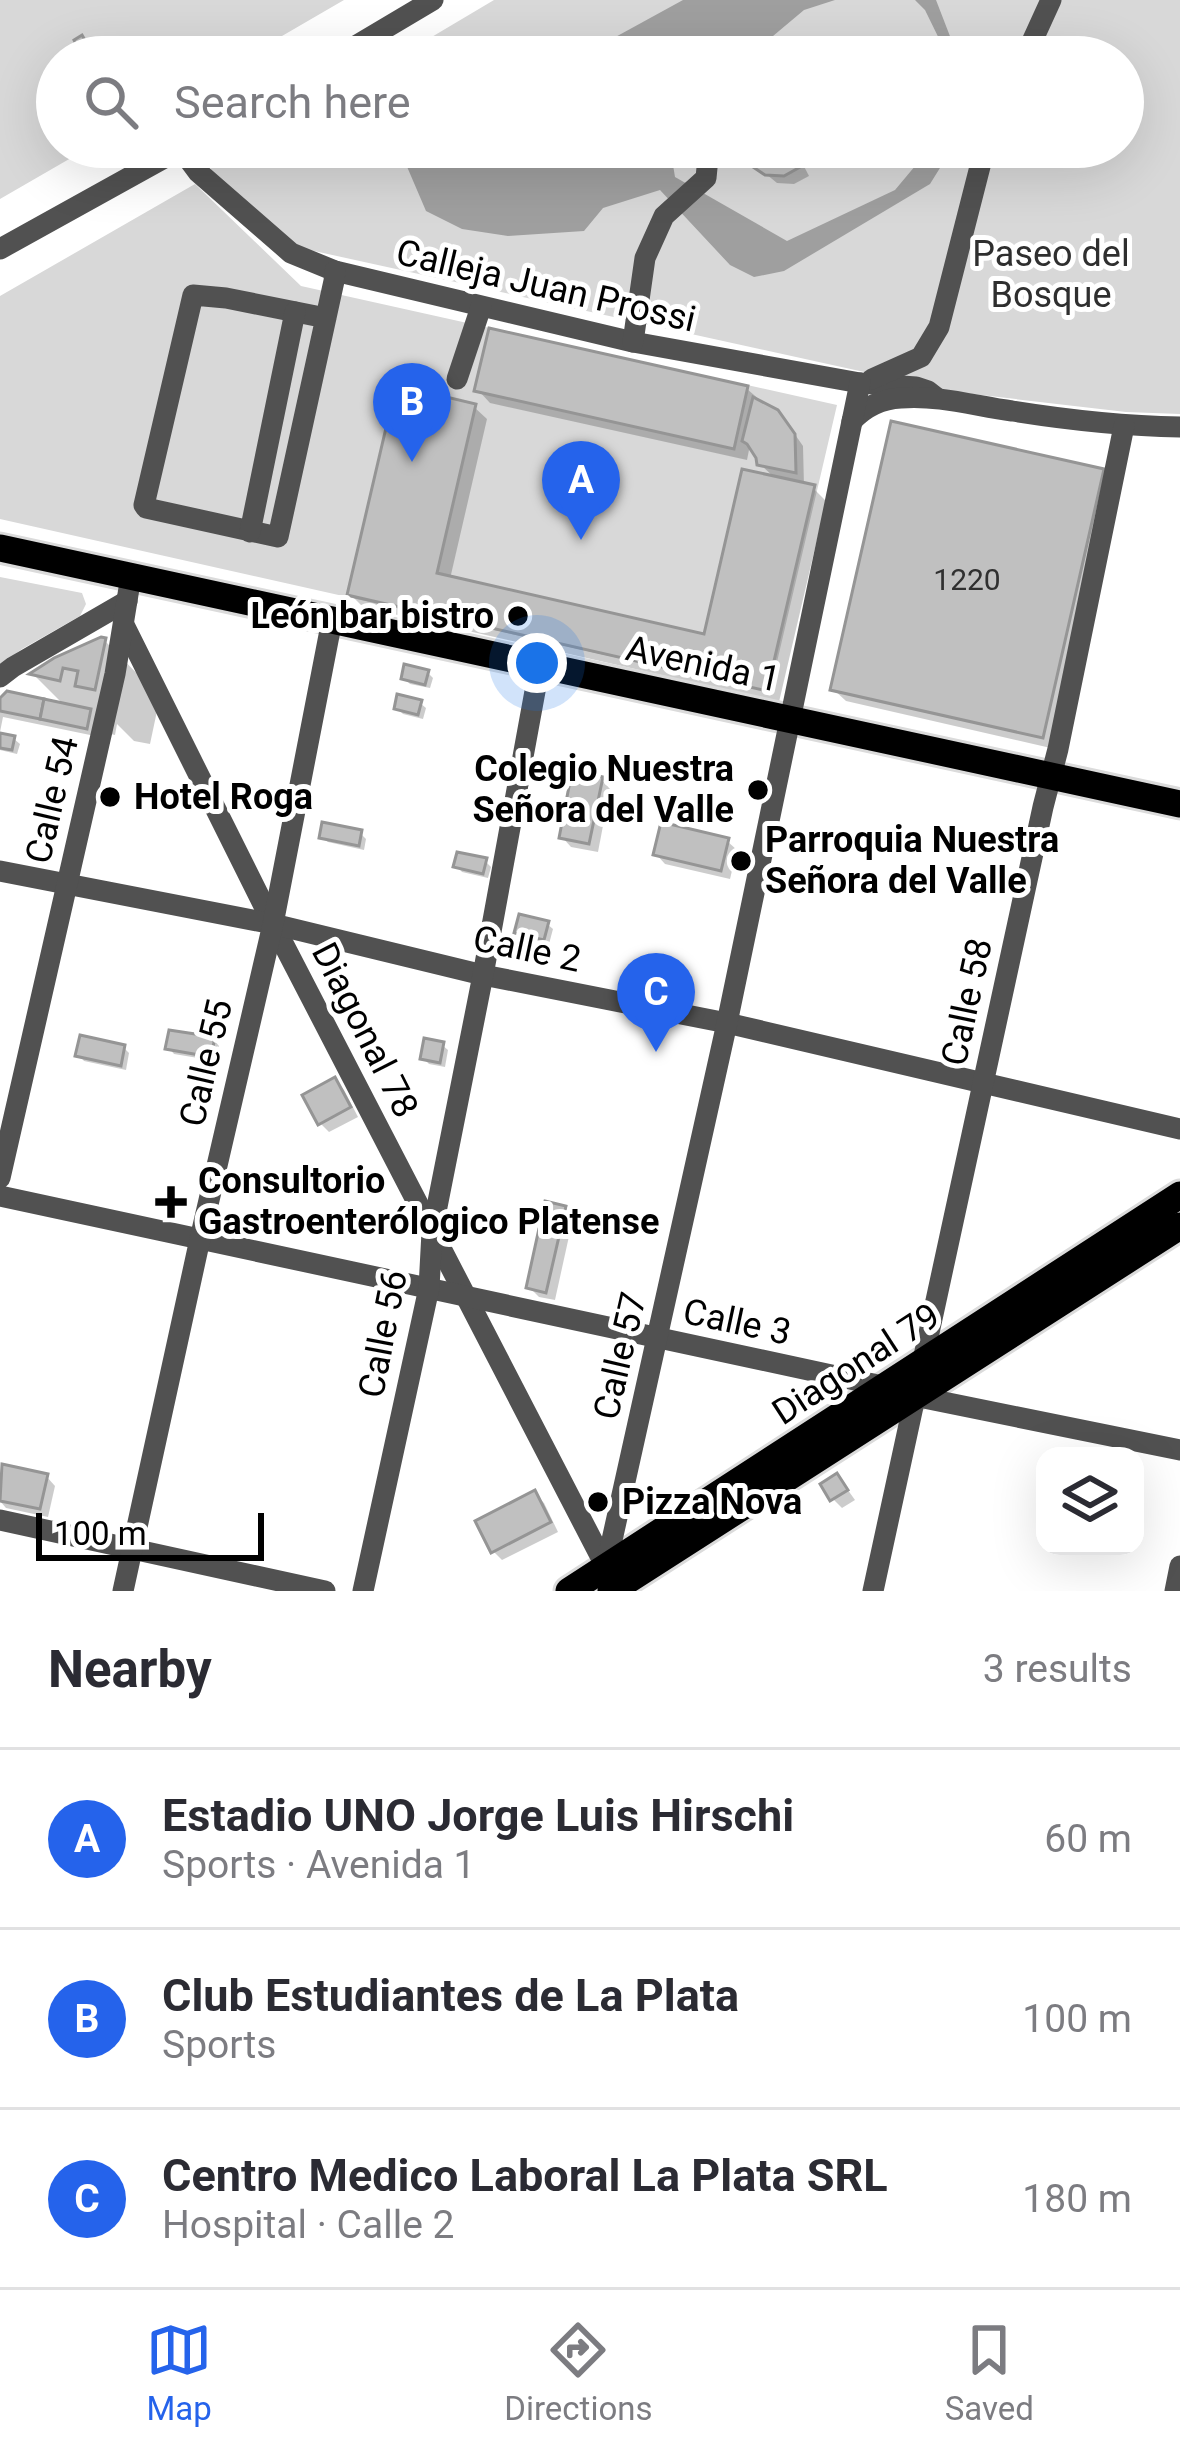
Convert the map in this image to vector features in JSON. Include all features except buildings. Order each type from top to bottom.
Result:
[{"type":"main road","name":"Avenida 1","points":[[0,548],[129,589],[332,620],[1180,804]]},
{"type":"main road","name":"Diagonal 79","points":[[900,1392],[922,1364],[1180,1195]]},
{"type":"main road","name":"Diagonal 79","points":[[569,1591],[613,1584],[900,1392],[1180,1226]]},
{"type":"street","points":[[372,36],[433,0]]},
{"type":"street","points":[[1035,36],[1051,0]]},
{"type":"street","points":[[0,249],[147,168]]},
{"type":"street","name":"Calleja Juan Prossi","points":[[196,168],[291,253],[335,272],[633,342],[860,383],[916,387],[938,398]]},
{"type":"street","points":[[633,342],[645,258],[664,215],[706,178],[707,168]]},
{"type":"street","points":[[860,383],[921,357],[939,327],[981,168]]},
{"type":"street","points":[[326,318],[194,295],[144,505],[150,511],[278,538],[326,318],[335,272]]},
{"type":"street","points":[[457,379],[481,307]]},
{"type":"street","points":[[250,532],[295,312]]},
{"type":"street","name":"Calle 57","points":[[613,1584],[658,1339],[860,383]]},
{"type":"street","name":"Calleja Juan Prossi","points":[[851,422],[879,402],[938,398],[1124,426],[1180,427]]},
{"type":"street","name":"Calle 58","points":[[922,1364],[1124,426]]},
{"type":"street","points":[[0,677],[129,589]]},
{"type":"street","name":"Calle 54","points":[[0,1178],[129,589]]},
{"type":"street","name":"Calle 55","points":[[123,1591],[273,924],[332,620]]},
{"type":"street","name":"Diagonal 78","points":[[124,625],[613,1584]]},
{"type":"street","name":"Calle 56","points":[[363,1591],[429,1288],[432,1232],[540,664]]},
{"type":"street","name":"Calle 2","points":[[0,871],[273,924],[483,975],[727,1023],[1180,1130]]},
{"type":"street","name":"Calle 3","points":[[0,1196],[1180,1450]]},
{"type":"street","points":[[873,1591],[900,1392]]},
{"type":"street","points":[[0,1520],[325,1591]]},
{"type":"street","points":[[1174,1591],[1180,1566]]},
{"type":"green space","points":[[0,0],[344,0],[282,36],[36,36],[36,168],[54,168],[0,199]]},
{"type":"green space","name":"Paseo del Bosque","points":[[494,0],[1180,0],[1180,414],[955,392],[296,247],[210,169],[1144,168],[1144,36],[433,36]]},
{"type":"green space","points":[[195,184],[301,286],[837,405],[770,692],[0,519],[0,296]]},
{"type":"green space","points":[[0,577],[82,593],[86,604],[80,616],[0,665]]},
{"type":"shaded area","points":[[683,0],[835,0],[804,10],[773,36],[617,36]]},
{"type":"shaded area","points":[[915,0],[936,0],[950,36],[938,36]]},
{"type":"shaded area","points":[[408,168],[674,168],[675,177],[787,241],[895,190],[913,168],[940,168],[930,184],[784,271],[754,277],[730,265],[660,190],[603,208],[584,231],[508,236],[462,229],[426,211]]},
{"type":"place","name":"Club Estudiantes de La Plata","points":[[412,462]]},
{"type":"place","name":"Estadio UNO Jorge Luis Hirschi","points":[[581,540]]},
{"type":"place","name":"León bar bistro","points":[[518,616]]},
{"type":"place","name":"Colegio Nuestra Señora del Valle","points":[[758,790]]},
{"type":"place","name":"Hotel Roga","points":[[110,797]]},
{"type":"place","name":"Parroquia Nuestra Señora del Valle","points":[[741,861]]},
{"type":"place","name":"Centro Medico Laboral La Plata SRL","points":[[656,1052]]},
{"type":"place","name":"Consultorio Gastroenterólogico Platense","points":[[171,1202]]},
{"type":"place","name":"Pizza Nova","points":[[598,1502]]}]
